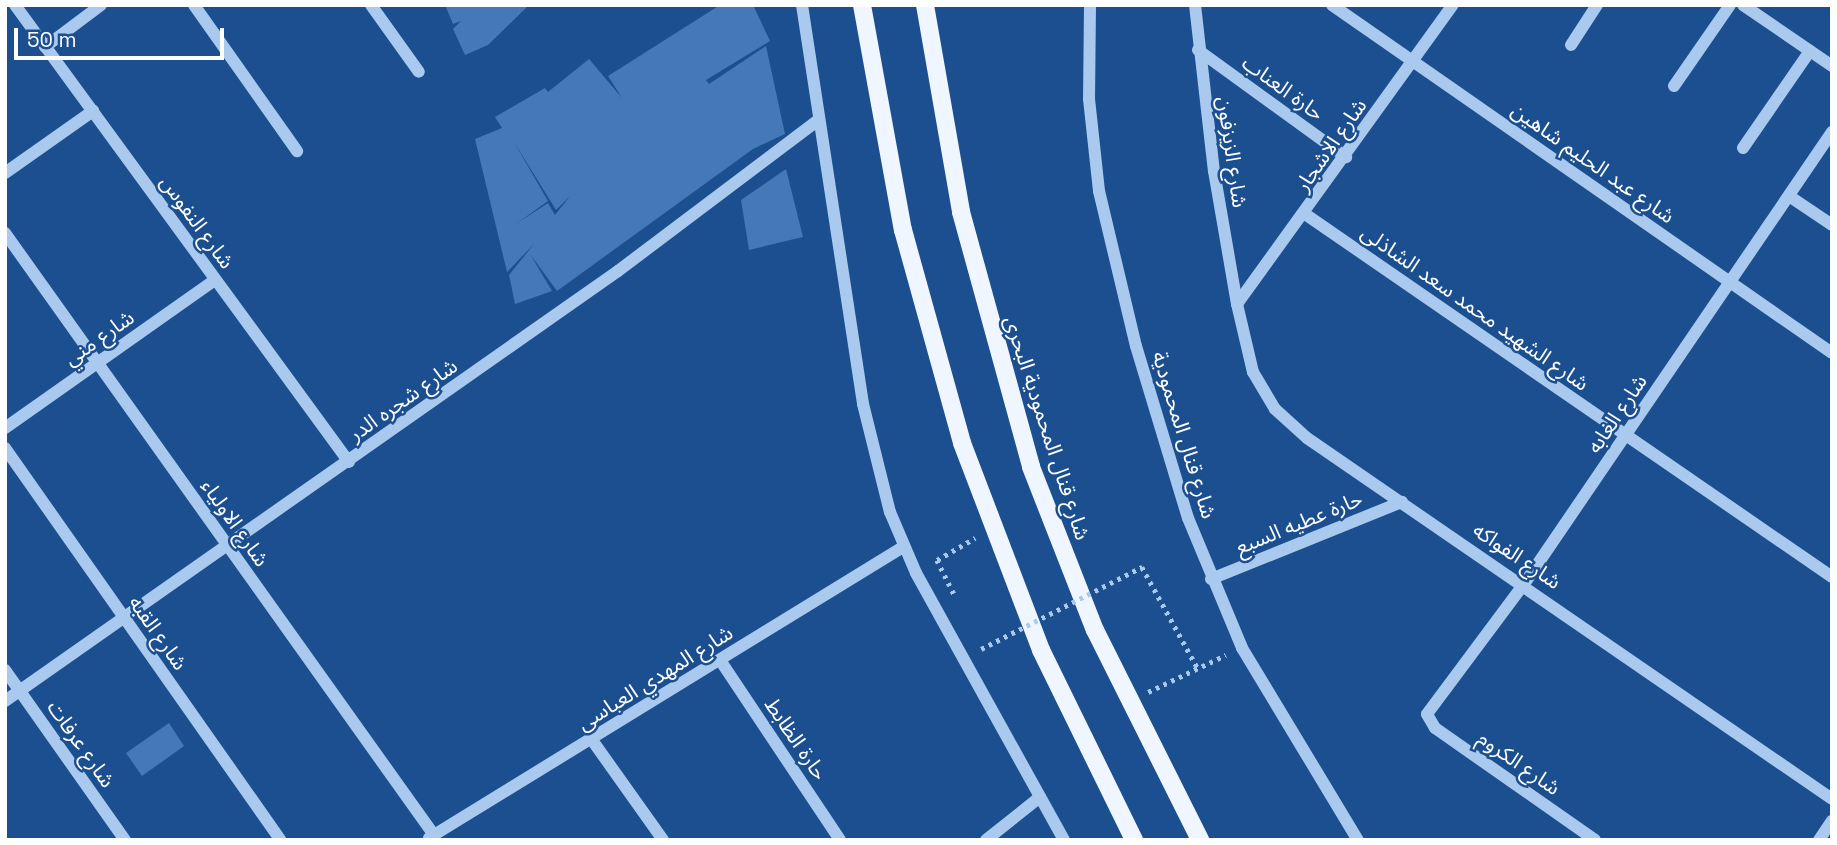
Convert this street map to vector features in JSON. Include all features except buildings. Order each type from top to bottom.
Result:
[{"type":"main road","points":[[862,5],[903,230],[962,443],[992,528],[1041,650],[1134,840]]},
{"type":"main road","name":"شارع قنال المحمودية البحرى","points":[[925,5],[961,212],[1004,383],[1061,549],[1129,701],[1200,840]]},
{"type":"street","name":"شارع النفوس","points":[[15,5],[349,462]]},
{"type":"street","points":[[46,47],[102,5]]},
{"type":"street","points":[[194,5],[297,151]]},
{"type":"street","points":[[371,5],[418,72]]},
{"type":"street","points":[[802,5],[817,121],[863,404],[903,547],[1064,840]]},
{"type":"street","name":"شارع قنال المحمودية","points":[[1090,5],[1089,99],[1099,191],[1151,400],[1211,579],[1242,648],[1358,840]]},
{"type":"street","name":"شارع الزيزفون","points":[[1195,5],[1198,50],[1237,304]]},
{"type":"street","name":"شارع عبد الحليم شاهين","points":[[1332,5],[1832,353]]},
{"type":"street","name":"شارع الاشجار","points":[[1237,304],[1305,215],[1452,5]]},
{"type":"street","points":[[1571,45],[1597,5]]},
{"type":"street","points":[[1674,86],[1730,5]]},
{"type":"street","points":[[1743,5],[1832,66]]},
{"type":"street","name":"حارة العناب","points":[[1198,50],[1346,157]]},
{"type":"street","points":[[1743,148],[1810,51]]},
{"type":"street","points":[[5,173],[93,111]]},
{"type":"street","name":"شارع شجره الدر","points":[[5,701],[618,271],[817,121]]},
{"type":"street","name":"شارع الغابه","points":[[1427,714],[1524,584],[1832,132]]},
{"type":"street","points":[[1789,196],[1832,225]]},
{"type":"street","name":"شارع الشهيد محمد سعد الشاذلى","points":[[1305,215],[1832,577]]},
{"type":"street","name":"شارع الاولياء","points":[[5,233],[228,546],[431,838]]},
{"type":"street","name":"شارع مني","points":[[5,428],[215,280]]},
{"type":"street","name":"شارع الفواكه","points":[[1237,304],[1253,372],[1275,409],[1402,502],[1832,799]]},
{"type":"street","name":"شارع القبه","points":[[5,448],[280,840]]},
{"type":"street","name":"حارة عطيه السبع","points":[[1211,579],[1402,502]]},
{"type":"street","name":"شارع المهدي العباسى","points":[[431,838],[903,547]]},
{"type":"street","name":"حارة الظابط","points":[[720,660],[839,840]]},
{"type":"street","name":"شارع عرفات","points":[[5,670],[125,840]]},
{"type":"street","name":"شارع الكروم","points":[[1427,714],[1435,728],[1595,840]]},
{"type":"street","points":[[592,740],[663,840]]},
{"type":"street","points":[[986,840],[1040,797]]},
{"type":"street","points":[[1819,840],[1832,821]]},
{"type":"street","points":[[448,828],[456,840]]},
{"type":"path","points":[[916,573],[992,528]]},
{"type":"path","points":[[981,649],[1142,567],[1198,669]]},
{"type":"path","points":[[1129,701],[1242,648]]}]
